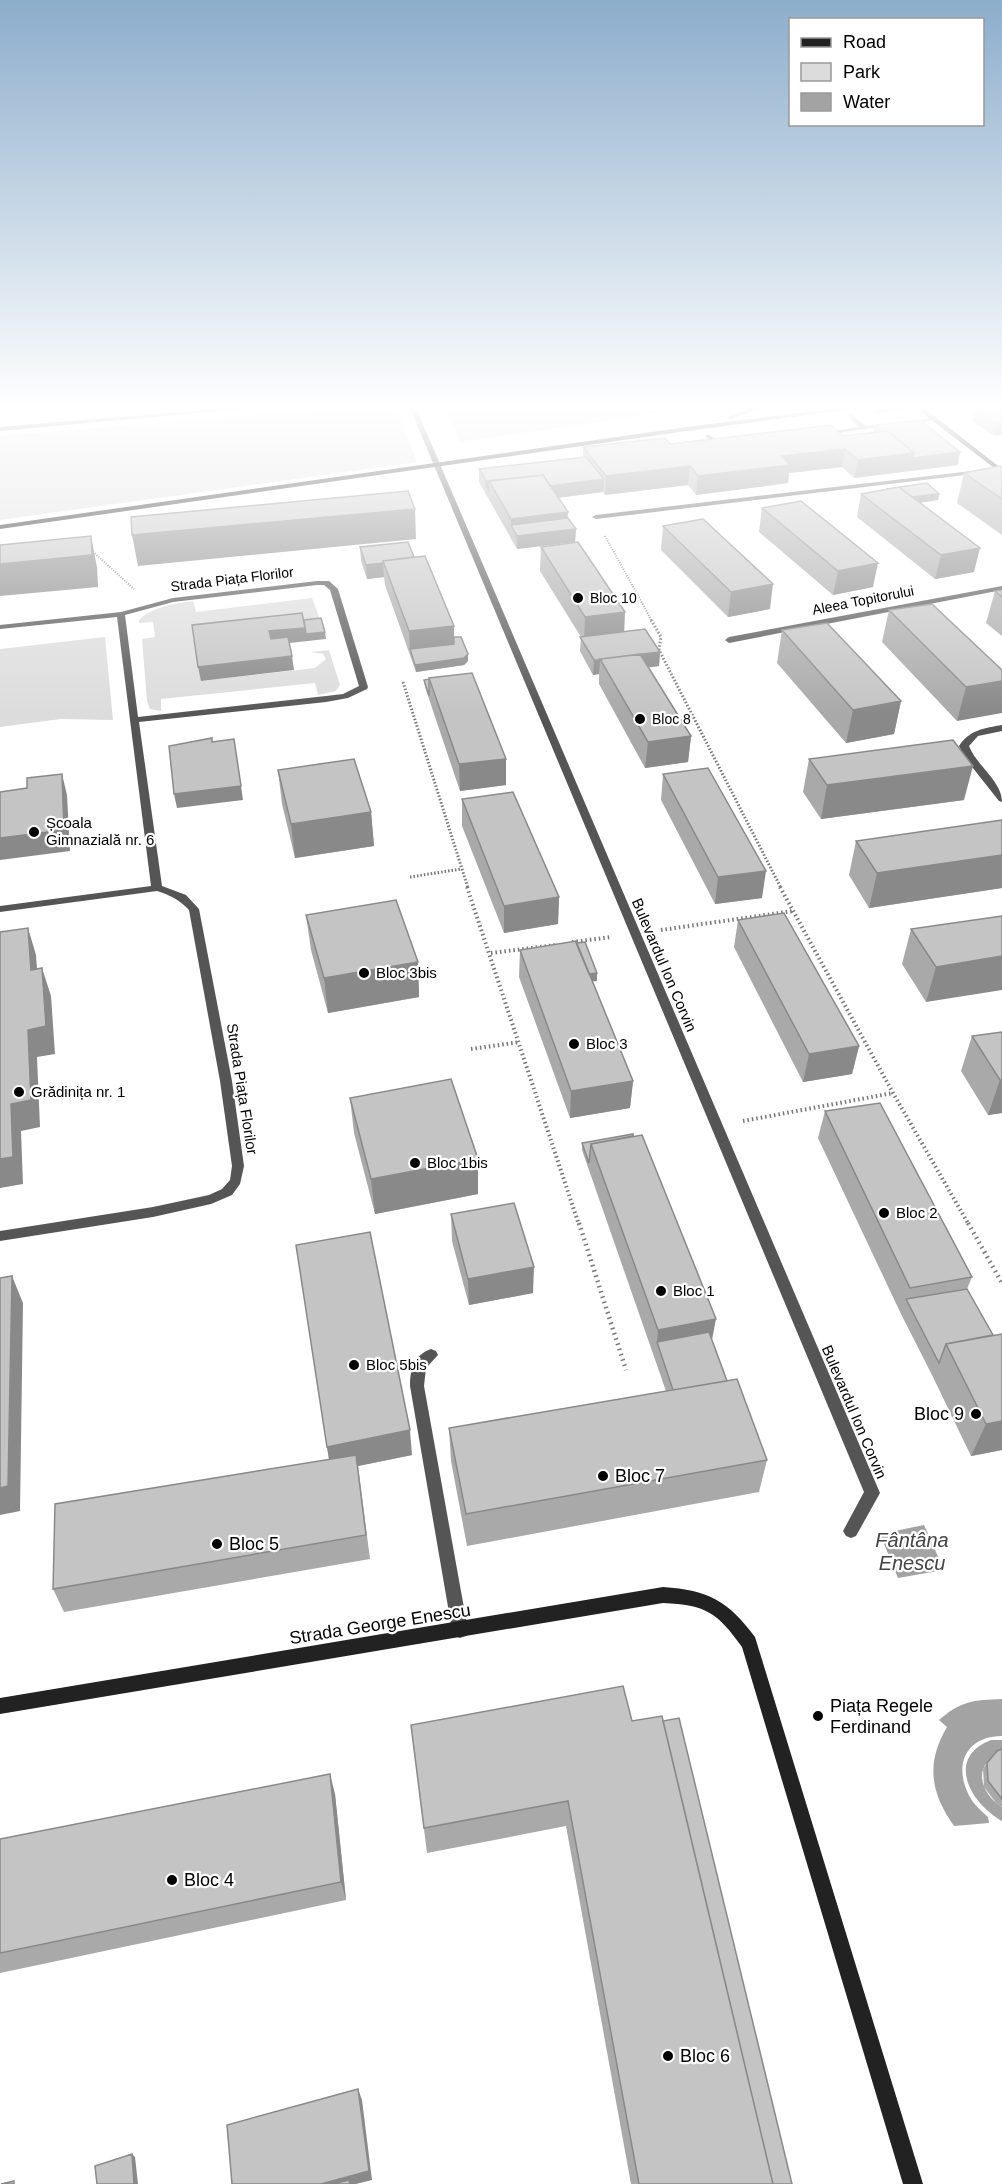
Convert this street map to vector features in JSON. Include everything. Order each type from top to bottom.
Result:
[{"type":"main road","points":[[0,527],[118,510]]},
{"type":"main road","name":"Strada George Enescu","points":[[0,1706],[663,1595],[693,1596],[719,1607],[748,1643],[913,2184]]},
{"type":"street","name":"Bulevardul Ion Corvin","points":[[455,510],[872,1493],[851,1531]]},
{"type":"street","points":[[596,517],[657,510]]},
{"type":"street","name":"Strada Piața Florilor","points":[[0,627],[121,614],[173,600],[326,583],[334,589],[364,687],[345,696],[326,699],[134,720]]},
{"type":"street","name":"Aleea Topitorului","points":[[729,640],[1002,588]]},
{"type":"street","points":[[121,614],[157,888]]},
{"type":"street","points":[[1002,728],[976,733],[967,739],[964,746],[968,756],[1002,799]]},
{"type":"street","name":"Strada Piața Florilor","points":[[0,909],[157,888],[173,892],[188,901],[194,909],[226,1081],[238,1166],[236,1181],[227,1191],[199,1201],[153,1212],[0,1236]]},
{"type":"street","points":[[431,1355],[421,1361],[417,1370],[417,1386],[460,1630]]},
{"type":"path","points":[[596,517],[615,559],[661,637],[659,650],[793,911],[893,1093],[1002,1283]]},
{"type":"path","points":[[85,544],[153,606]]},
{"type":"path","points":[[403,682],[446,814],[461,869],[491,953],[626,1370]]},
{"type":"path","points":[[410,877],[461,869]]},
{"type":"path","points":[[572,942],[793,911]]},
{"type":"path","points":[[491,953],[560,944]]},
{"type":"path","points":[[471,1049],[520,1042]]},
{"type":"path","points":[[716,1126],[893,1093]]},
{"type":"green space","points":[[0,510],[72,510],[0,520]]},
{"type":"green space","points":[[312,598],[322,625],[201,681],[315,668],[326,659],[323,654],[311,652],[329,650],[340,685],[336,691],[318,695],[315,683],[161,699],[161,711],[150,709],[147,701],[142,639],[155,637],[153,622],[139,623],[145,615],[164,606],[193,601],[196,612]]},
{"type":"green space","points":[[105,637],[113,720],[61,719],[0,727],[0,649]]},
{"type":"water","name":"Fântâna Enescu","points":[[924,1525],[944,1570],[898,1578],[880,1534]]},
{"type":"water","points":[[1002,1699],[1002,1736],[990,1737],[973,1745],[967,1752],[962,1770],[969,1795],[976,1806],[988,1817],[989,1823],[954,1826],[940,1801],[934,1777],[936,1753],[947,1727],[939,1720],[961,1705]]},
{"type":"water","points":[[991,1740],[1002,1740],[1002,1755],[986,1764],[982,1779],[988,1794],[1002,1807],[1002,1821],[980,1803],[967,1780],[966,1769],[969,1758],[977,1748]]},
{"type":"building","points":[[206,510],[405,510],[132,535],[131,517]]},
{"type":"building","points":[[506,510],[567,510],[568,512],[511,519]]},
{"type":"building","points":[[764,510],[812,510],[878,563],[838,571]]},
{"type":"building","points":[[882,510],[929,510],[980,548],[941,555]]},
{"type":"building","points":[[568,518],[576,529],[517,536],[511,525]]},
{"type":"building","points":[[703,519],[773,584],[731,592],[663,526]]},
{"type":"building","points":[[91,536],[92,555],[0,564],[0,545]]},
{"type":"building","points":[[408,542],[414,557],[366,565],[360,547]]},
{"type":"building","points":[[578,542],[625,612],[585,617],[541,547]]},
{"type":"building","points":[[425,556],[454,626],[409,631],[383,561]]},
{"type":"building","points":[[1002,590],[1002,597],[995,591]]},
{"type":"building","points":[[932,604],[1002,670],[1002,681],[966,687],[889,610]]},
{"type":"building","points":[[302,613],[305,628],[269,631],[271,639],[288,637],[292,656],[198,667],[192,625]]},
{"type":"building","points":[[321,618],[325,632],[306,634],[304,620]]},
{"type":"building","points":[[827,623],[901,701],[853,710],[782,630]]},
{"type":"building","points":[[645,629],[660,652],[594,660],[580,637]]},
{"type":"building","points":[[454,637],[461,637],[468,654],[464,658],[415,665],[410,649],[454,644]]},
{"type":"building","points":[[640,654],[691,736],[648,742],[600,659]]},
{"type":"building","points":[[472,673],[506,759],[459,764],[429,678]]},
{"type":"building","points":[[429,679],[429,696],[424,680]]},
{"type":"building","points":[[212,738],[212,742],[234,739],[241,786],[174,794],[169,746]]},
{"type":"building","points":[[953,740],[973,766],[827,785],[809,759]]},
{"type":"building","points":[[354,759],[371,812],[291,824],[278,770]]},
{"type":"building","points":[[708,768],[766,871],[718,877],[663,774]]},
{"type":"building","points":[[62,774],[64,830],[0,838],[0,792],[27,788],[27,778]]},
{"type":"building","points":[[513,792],[559,897],[504,906],[462,799]]},
{"type":"building","points":[[1002,820],[1002,855],[877,873],[856,841]]},
{"type":"building","points":[[396,900],[418,962],[324,978],[306,915]]},
{"type":"building","points":[[784,913],[859,1046],[809,1054],[738,920]]},
{"type":"building","points":[[1002,916],[1002,956],[936,967],[911,929]]},
{"type":"building","name":"Grădinița nr. 1","points":[[28,928],[31,970],[42,968],[46,1026],[28,1030],[31,1100],[11,1104],[13,1157],[0,1159],[0,932]]},
{"type":"building","name":"Bloc 3","points":[[576,941],[633,1081],[571,1091],[520,950]]},
{"type":"building","points":[[585,942],[597,973],[589,974],[576,943]]},
{"type":"building","points":[[1002,1032],[1002,1080],[1000,1080],[972,1036]]},
{"type":"building","points":[[451,1079],[478,1159],[371,1179],[350,1098]]},
{"type":"building","points":[[880,1103],[972,1277],[910,1288],[825,1111]]},
{"type":"building","points":[[633,1134],[633,1136],[591,1144],[589,1163],[582,1143]]},
{"type":"building","name":"Bloc 1","points":[[642,1135],[716,1319],[658,1330],[591,1144]]},
{"type":"building","points":[[514,1203],[534,1267],[468,1279],[451,1214]]},
{"type":"building","name":"Bloc 5bis","points":[[370,1232],[410,1430],[327,1447],[296,1245]]},
{"type":"building","points":[[12,1276],[8,1486],[0,1488],[0,1278]]},
{"type":"building","points":[[967,1289],[993,1335],[946,1344],[939,1363],[906,1299]]},
{"type":"building","points":[[709,1332],[727,1381],[673,1390],[657,1342]]},
{"type":"building","points":[[1002,1334],[1002,1421],[986,1424],[946,1344]]},
{"type":"building","points":[[737,1379],[767,1460],[466,1514],[449,1428]]},
{"type":"building","name":"Bloc 5","points":[[356,1455],[366,1535],[53,1589],[55,1504]]},
{"type":"building","name":"Bloc 6","points":[[623,1686],[632,1721],[662,1716],[773,2184],[639,2184],[568,1801],[424,1828],[411,1725]]},
{"type":"building","points":[[679,1718],[792,2184],[773,2184],[663,1721]]},
{"type":"building","points":[[1002,1749],[1002,1799],[988,1781],[987,1763],[997,1751]]},
{"type":"building","name":"Bloc 4","points":[[330,1774],[341,1882],[0,1953],[0,1839]]},
{"type":"building","points":[[358,2089],[369,2171],[321,2184],[232,2184],[227,2125]]},
{"type":"building","points":[[132,2154],[134,2184],[97,2184],[95,2166]]},
{"type":"building","points":[[349,2180],[350,2184],[333,2184]]},
{"type":"place","name":"Bloc 10","points":[[578,598]]},
{"type":"place","name":"Bloc 8","points":[[640,719]]},
{"type":"place","name":"Școala Gimnazială nr. 6","points":[[34,832]]},
{"type":"place","name":"Bloc 3bis","points":[[364,973]]},
{"type":"place","name":"Bloc 3","points":[[574,1044]]},
{"type":"place","name":"Grădinița nr. 1","points":[[19,1092]]},
{"type":"place","name":"Bloc 1bis","points":[[415,1163]]},
{"type":"place","name":"Bloc 2","points":[[884,1213]]},
{"type":"place","name":"Bloc 1","points":[[661,1291]]},
{"type":"place","name":"Bloc 5bis","points":[[354,1365]]},
{"type":"place","name":"Bloc 9","points":[[976,1414]]},
{"type":"place","name":"Bloc 7","points":[[603,1476]]},
{"type":"place","name":"Bloc 5","points":[[217,1544]]},
{"type":"place","name":"Piața Regele Ferdinand","points":[[818,1716]]},
{"type":"place","name":"Bloc 4","points":[[172,1880]]},
{"type":"place","name":"Bloc 6","points":[[668,2056]]}]
